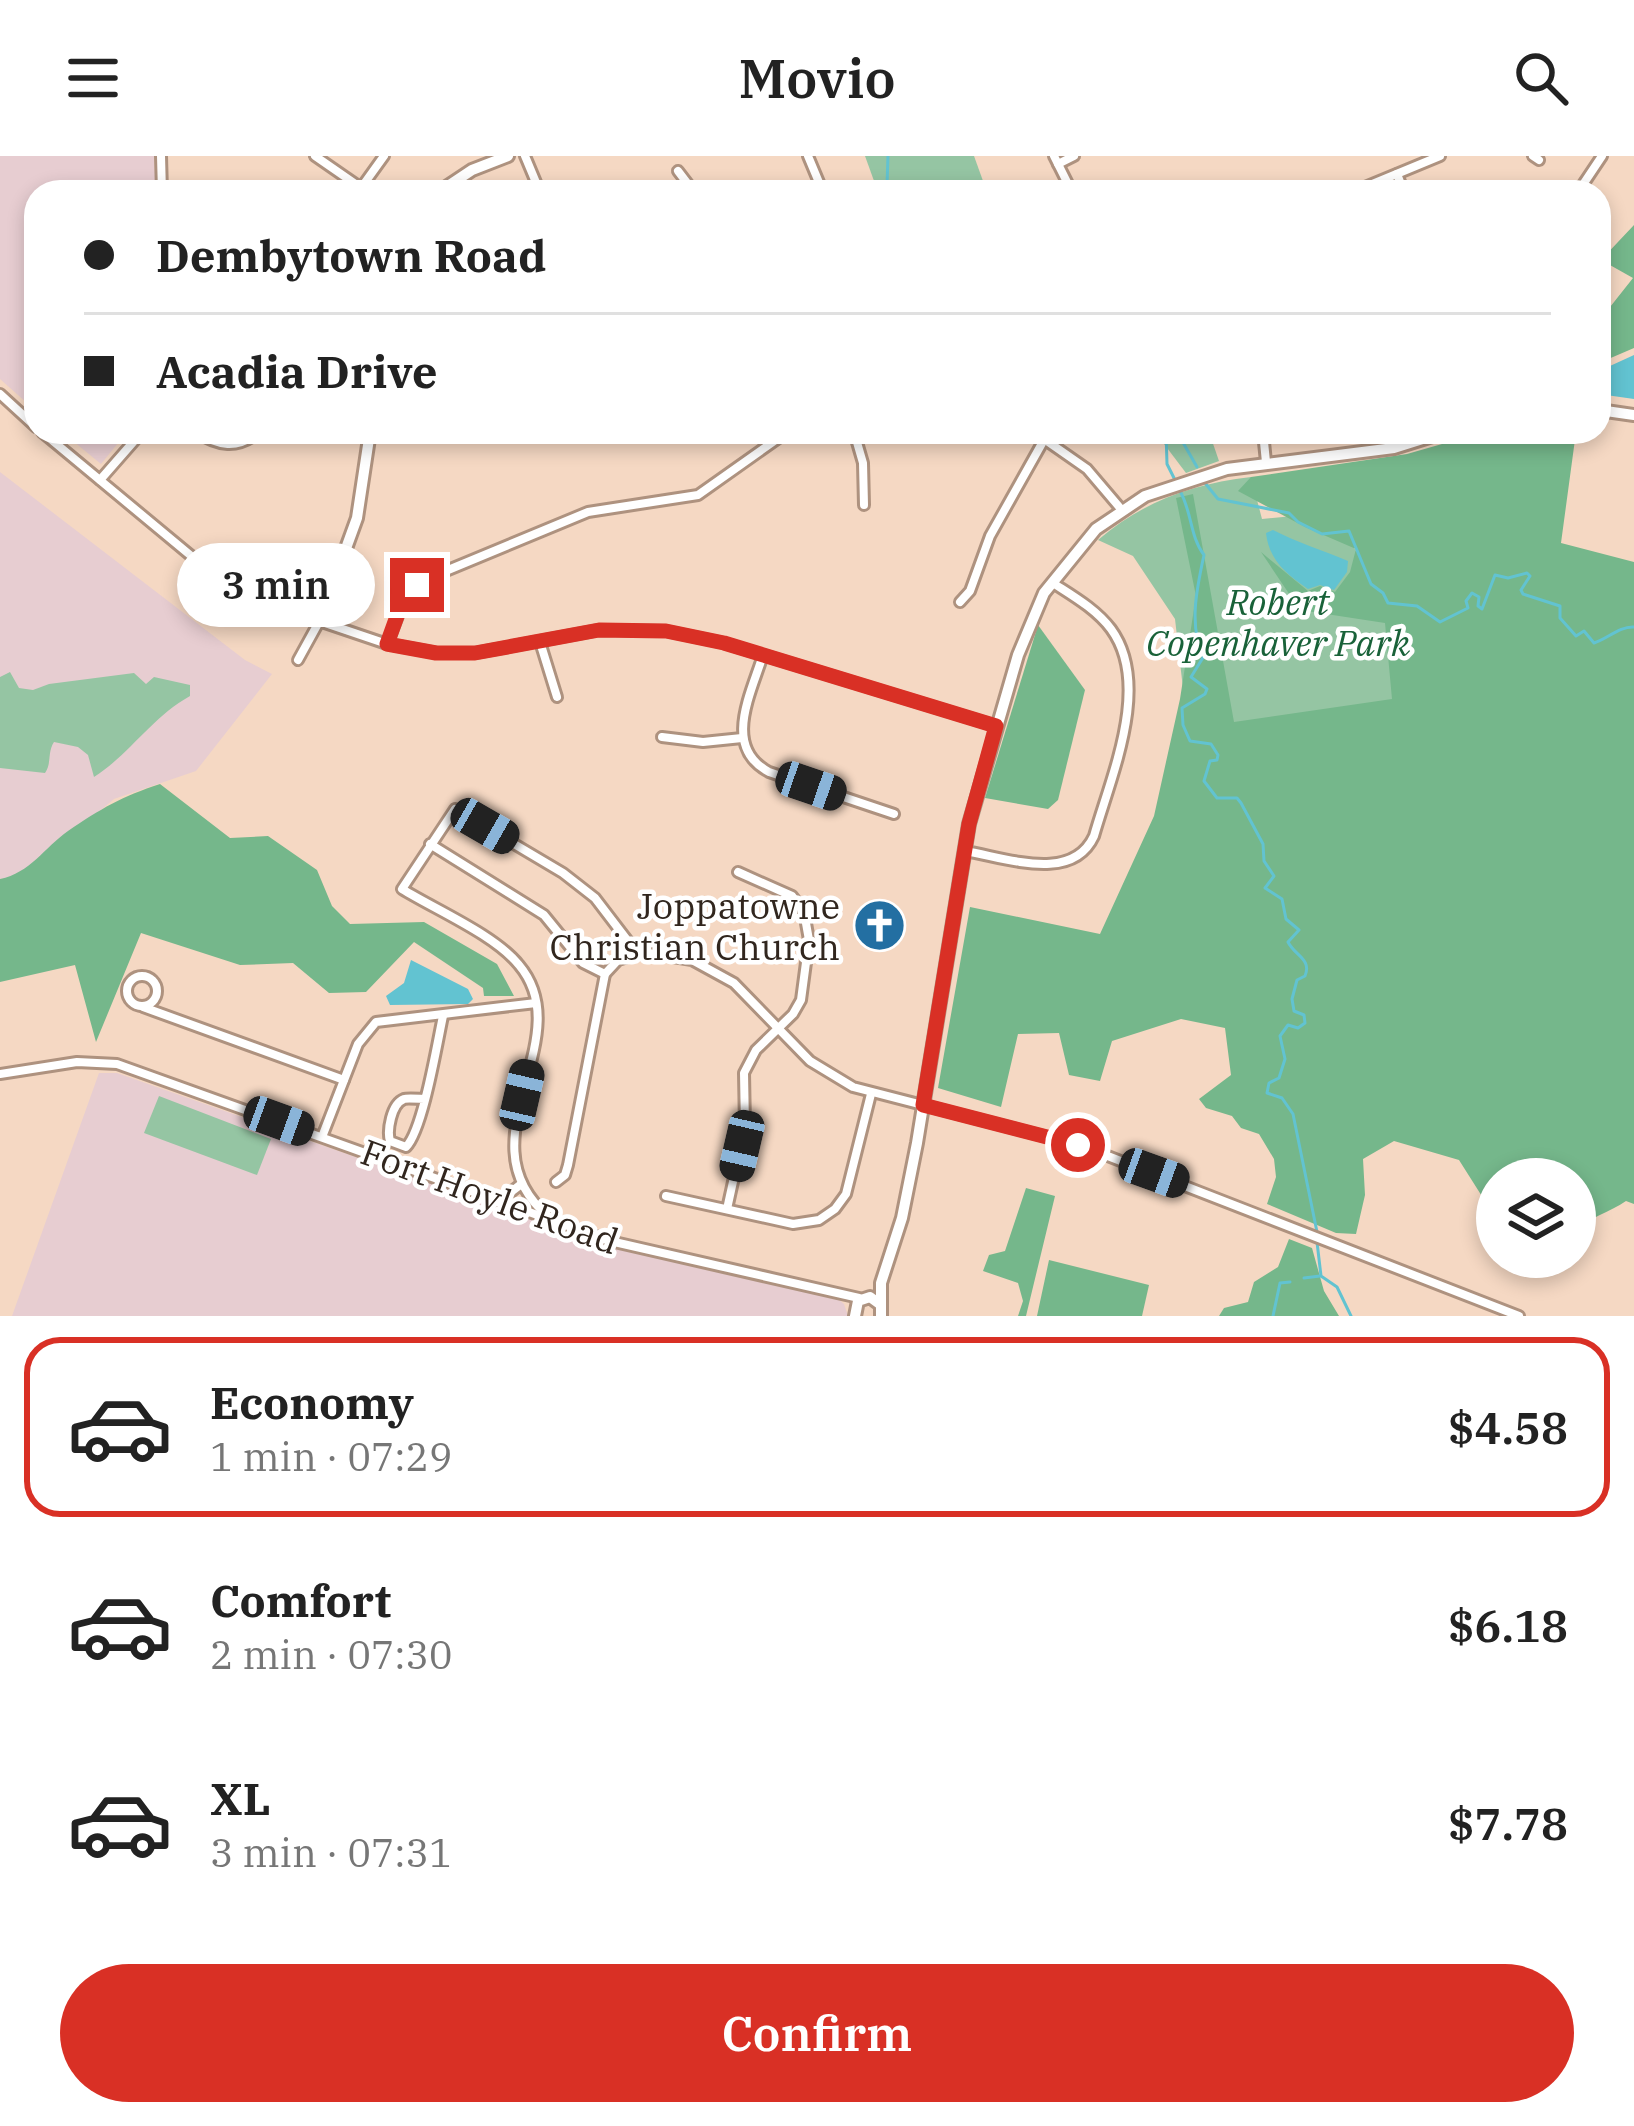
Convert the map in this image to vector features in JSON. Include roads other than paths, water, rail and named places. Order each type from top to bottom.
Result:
[{"type":"street","points":[[315,156],[350,180]]},
{"type":"street","points":[[457,180],[508,156]]},
{"type":"street","points":[[1056,160],[1074,156]]},
{"type":"street","points":[[1382,180],[1440,156]]},
{"type":"street","points":[[678,171],[685,180]]},
{"type":"street","points":[[1397,174],[1399,180]]},
{"type":"street","points":[[0,394],[24,416]]},
{"type":"street","points":[[57,444],[219,579],[254,598],[387,644],[436,653],[475,653],[599,630],[654,630],[704,638],[996,726]]},
{"type":"street","points":[[100,481],[132,444]]},
{"type":"street","points":[[298,660],[320,620],[357,518],[372,444]]},
{"type":"street","points":[[387,644],[405,598],[424,580],[589,512],[698,495],[770,444]]},
{"type":"street","points":[[857,444],[864,505]]},
{"type":"street","points":[[960,602],[970,591],[990,536],[1042,444]]},
{"type":"street","points":[[1053,444],[1087,469],[1121,508]]},
{"type":"street","points":[[1264,444],[1266,462]]},
{"type":"street","points":[[881,1311],[880,1283],[902,1218],[964,851],[1030,620],[1051,582],[1081,544],[1121,508],[1145,496],[1216,472],[1266,462],[1407,444]]},
{"type":"street","points":[[964,851],[1064,864],[1084,854],[1094,836],[1129,708],[1130,677],[1110,628],[1051,582]]},
{"type":"street","points":[[540,642],[556,697]]},
{"type":"street","points":[[763,655],[745,715],[742,738],[748,754],[762,769],[894,814]]},
{"type":"street","points":[[662,737],[703,742],[742,738]]},
{"type":"street","points":[[555,1222],[520,1185],[513,1153],[538,1020],[527,976],[510,956],[402,889],[455,809],[563,873],[595,898],[637,953]]},
{"type":"street","points":[[430,844],[539,910],[584,964],[605,974]]},
{"type":"street","points":[[728,1209],[745,1127],[744,1073],[756,1050],[793,1015],[803,994],[809,929],[792,896],[737,872]]},
{"type":"street","points":[[556,1182],[566,1174],[605,974],[618,960],[637,953],[676,956],[712,968],[745,992],[818,1067],[871,1094],[1078,1145],[1519,1316]]},
{"type":"street","points":[[143,1007],[156,998],[158,988],[143,975],[133,978],[127,991],[130,1000],[143,1007],[344,1080]]},
{"type":"street","points":[[322,1137],[361,1038],[376,1022],[536,1003]]},
{"type":"street","points":[[424,1099],[399,1103],[388,1131],[390,1142],[401,1147],[410,1144],[424,1099],[443,1016]]},
{"type":"street","name":"Fort Hoyle Road","points":[[0,1074],[77,1061],[117,1064],[555,1222],[671,1257],[811,1285],[859,1305]]},
{"type":"street","points":[[666,1196],[801,1225],[830,1214],[848,1188],[871,1094]]},
{"type":"street","points":[[498,1202],[520,1185]]},
{"type":"street","points":[[859,1305],[880,1283]]},
{"type":"street","points":[[859,1305],[875,1298],[881,1311]]},
{"type":"water","points":[[1634,355],[1634,399],[1611,396],[1611,366]]},
{"type":"water","points":[[1273,530],[1348,561],[1347,572],[1334,590],[1320,585],[1308,589],[1286,572],[1268,543],[1266,533]]},
{"type":"water","points":[[411,960],[468,989],[473,999],[468,1004],[390,1005],[386,996],[404,983]]},
{"type":"waterway","points":[[887,180],[888,156]]},
{"type":"waterway","points":[[1166,444],[1167,464],[1176,482]]},
{"type":"waterway","points":[[1184,444],[1197,467]]},
{"type":"waterway","points":[[1205,483],[1218,499],[1289,513],[1322,534],[1349,531],[1371,584],[1388,603],[1417,606],[1440,622],[1468,608],[1466,601],[1472,593],[1479,597],[1482,609],[1495,575],[1508,578],[1527,573],[1523,594],[1560,606],[1560,618],[1576,636],[1584,631],[1594,643],[1634,627]]},
{"type":"waterway","points":[[1180,491],[1204,555],[1195,620],[1204,656],[1191,677],[1207,689],[1182,708],[1183,725],[1190,741],[1211,744],[1218,755],[1210,761],[1204,781],[1217,798],[1237,798],[1241,803],[1274,876],[1265,888],[1282,899],[1286,919],[1299,930],[1288,942],[1306,965],[1292,999],[1294,1011],[1304,1015],[1305,1023],[1298,1028],[1288,1025],[1280,1036],[1285,1059],[1267,1093],[1282,1098],[1293,1114],[1317,1232]]},
{"type":"waterway","points":[[1317,1242],[1321,1276],[1337,1287],[1351,1316]]},
{"type":"waterway","points":[[1304,1278],[1320,1276]]},
{"type":"waterway","points":[[1273,1316],[1280,1283],[1290,1282]]},
{"type":"place","name":"Joppatowne Christian Church","points":[[879,926]]},
{"type":"park label","name":"Robert Copenhaver Park","points":[[1278,622]]}]
